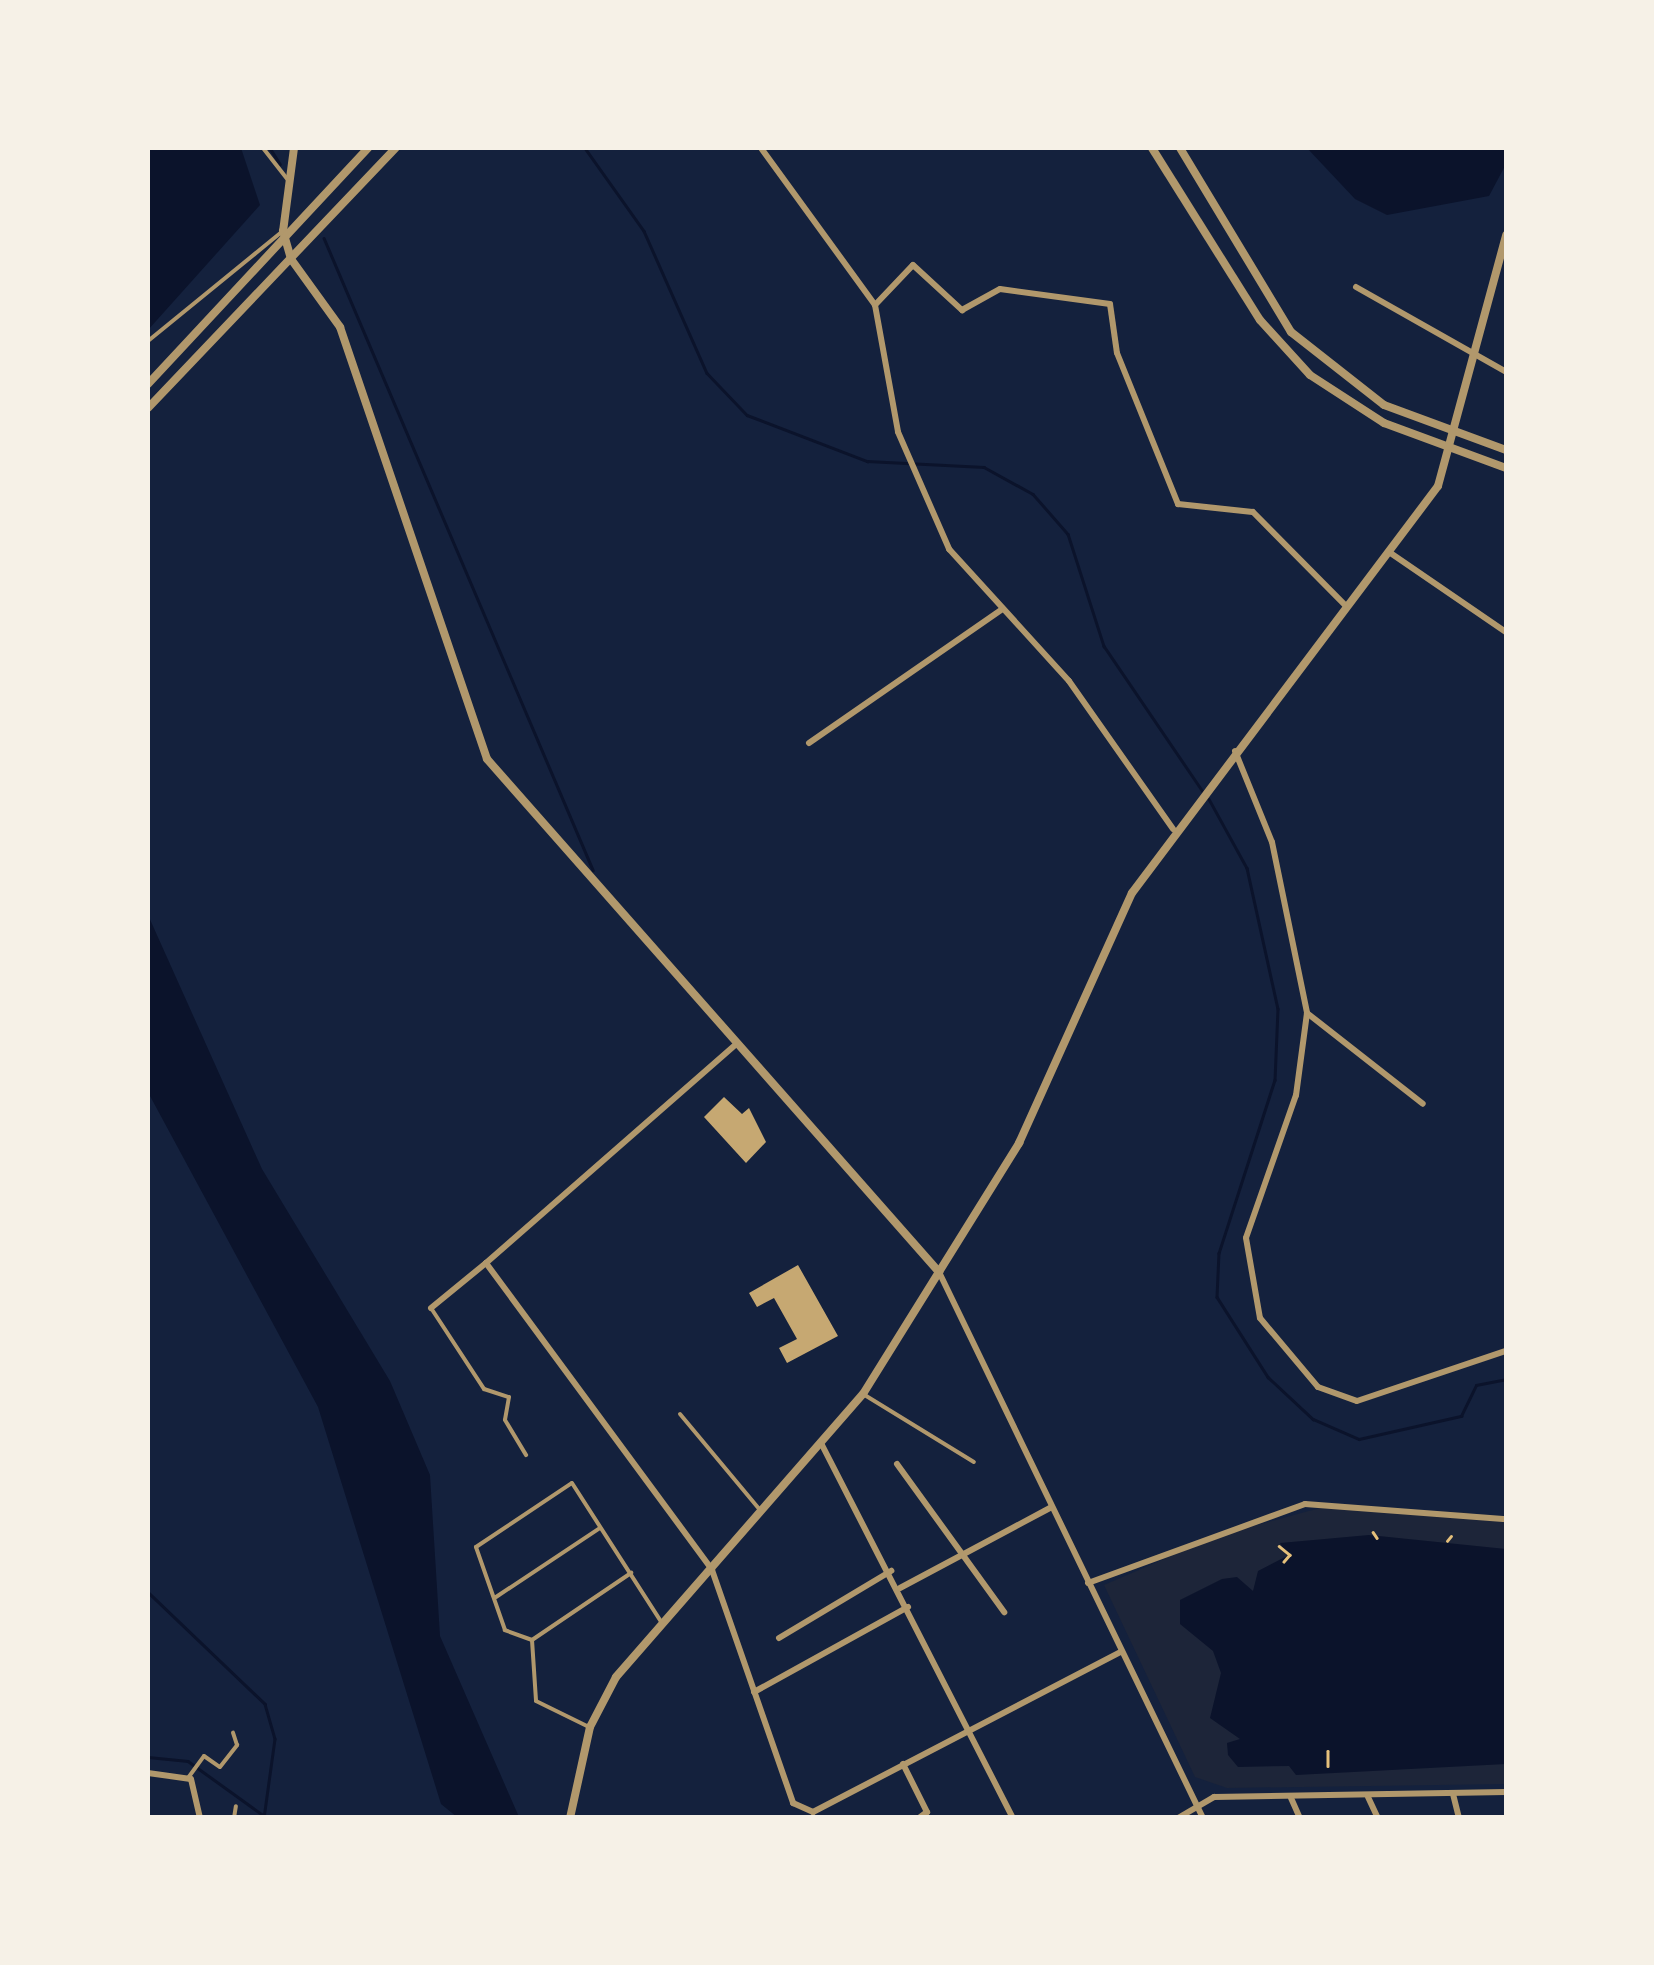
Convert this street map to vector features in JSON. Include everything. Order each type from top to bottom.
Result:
[{"type":"street","points":[[294,148],[283,231],[291,259],[340,327],[487,759],[734,1046],[939,1272],[1203,1818]]},
{"type":"street","points":[[148,384],[283,231],[368,148]]},
{"type":"street","points":[[148,408],[396,148]]},
{"type":"street","points":[[761,148],[874,305],[898,432],[933,520],[1000,610],[1069,681],[1173,829]]},
{"type":"street","points":[[1152,148],[1280,346],[1358,408],[1453,450],[1506,468]]},
{"type":"street","points":[[1180,148],[1291,332],[1384,405],[1506,450]]},
{"type":"street","points":[[570,1818],[590,1728],[662,1624],[863,1394],[1019,1143],[1104,947],[1173,829],[1389,552],[1453,450],[1506,235]]},
{"type":"street","points":[[874,305],[913,265],[962,310],[1000,289],[1110,304],[1118,354],[1178,504],[1253,512],[1346,606]]},
{"type":"street","points":[[1356,287],[1506,372]]},
{"type":"street","points":[[1389,552],[1506,632]]},
{"type":"street","points":[[809,743],[1000,610]]},
{"type":"street","points":[[1235,750],[1272,842],[1307,1013],[1296,1095],[1246,1238],[1260,1318],[1318,1387],[1357,1401],[1506,1351]]},
{"type":"street","points":[[1307,1013],[1423,1104]]},
{"type":"street","points":[[431,1308],[734,1046]]},
{"type":"street","points":[[486,1263],[712,1570],[754,1692],[801,1810],[903,1764],[1122,1652]]},
{"type":"street","points":[[821,1443],[900,1588],[1014,1818]]},
{"type":"street","points":[[896,1464],[1004,1612]]},
{"type":"street","points":[[1088,1583],[1305,1504],[1506,1519]]},
{"type":"street","points":[[900,1588],[1052,1507]]},
{"type":"street","points":[[779,1638],[890,1572]]},
{"type":"street","points":[[754,1692],[908,1607]]},
{"type":"street","points":[[903,1764],[927,1812],[919,1818]]},
{"type":"street","points":[[148,1773],[190,1776],[200,1818]]},
{"type":"street","points":[[1178,1818],[1196,1802],[1506,1792]]},
{"type":"street","points":[[1453,1794],[1458,1818]]},
{"type":"street","points":[[1368,1797],[1378,1818]]},
{"type":"street","points":[[1291,1798],[1300,1818]]},
{"type":"lane","points":[[263,148],[290,182]]},
{"type":"lane","points":[[148,341],[283,231]]},
{"type":"lane","points":[[431,1308],[484,1389],[509,1397],[505,1420],[526,1454]]},
{"type":"lane","points":[[863,1394],[974,1462]]},
{"type":"lane","points":[[680,1414],[760,1510]]},
{"type":"lane","points":[[532,1640],[506,1630],[476,1547],[572,1483],[662,1624]]},
{"type":"lane","points":[[494,1598],[600,1528]]},
{"type":"lane","points":[[532,1640],[630,1573]]},
{"type":"lane","points":[[532,1640],[536,1700],[590,1728]]},
{"type":"lane","points":[[190,1776],[202,1759],[220,1767],[236,1745],[233,1733]]},
{"type":"lane","points":[[234,1818],[236,1806]]},
{"type":"path","points":[[1373,1532],[1377,1538]]},
{"type":"path","points":[[1447,1542],[1451,1536]]},
{"type":"path","points":[[1279,1546],[1290,1555],[1284,1562]]},
{"type":"path","points":[[1328,1752],[1328,1766]]},
{"type":"shaded area","points":[[148,148],[241,148],[260,205],[148,330]]},
{"type":"shaded area","points":[[1307,148],[1506,148],[1506,164],[1489,196],[1387,215],[1355,199]]},
{"type":"shaded area","points":[[148,915],[262,1169],[390,1381],[430,1475],[440,1636],[519,1817],[457,1817],[441,1804],[318,1407],[150,1096]]},
{"type":"shaded area","points":[[1320,1508],[1465,1512],[1506,1523],[1506,1784],[1227,1788],[1195,1777],[1104,1585],[1220,1535]]},
{"type":"shaded area","points":[[1369,1535],[1506,1549],[1506,1764],[1296,1775],[1289,1766],[1238,1767],[1228,1755],[1227,1743],[1240,1739],[1210,1718],[1221,1673],[1213,1651],[1180,1624],[1180,1600],[1222,1579],[1237,1577],[1253,1591],[1258,1571],[1287,1556],[1280,1543]]},
{"type":"building","points":[[724,1097],[742,1114],[749,1108],[766,1142],[746,1163],[704,1117]]},
{"type":"building","points":[[798,1265],[838,1336],[787,1363],[779,1348],[797,1339],[774,1298],[757,1307],[749,1293]]},
{"type":"waterway","points":[[270,148],[280,164]]},
{"type":"waterway","points":[[585,148],[644,231],[707,373],[747,415],[867,461],[984,467],[1033,494],[1068,534],[1104,646],[1204,793]]},
{"type":"waterway","points":[[324,238],[593,870]]},
{"type":"waterway","points":[[1209,799],[1247,868],[1278,1009],[1275,1080],[1219,1253],[1217,1297],[1268,1377],[1313,1419],[1359,1439],[1461,1416],[1476,1385],[1506,1379]]},
{"type":"waterway","points":[[148,1592],[265,1704],[275,1739],[264,1818]]},
{"type":"waterway","points":[[148,1757],[188,1761],[263,1815]]}]
